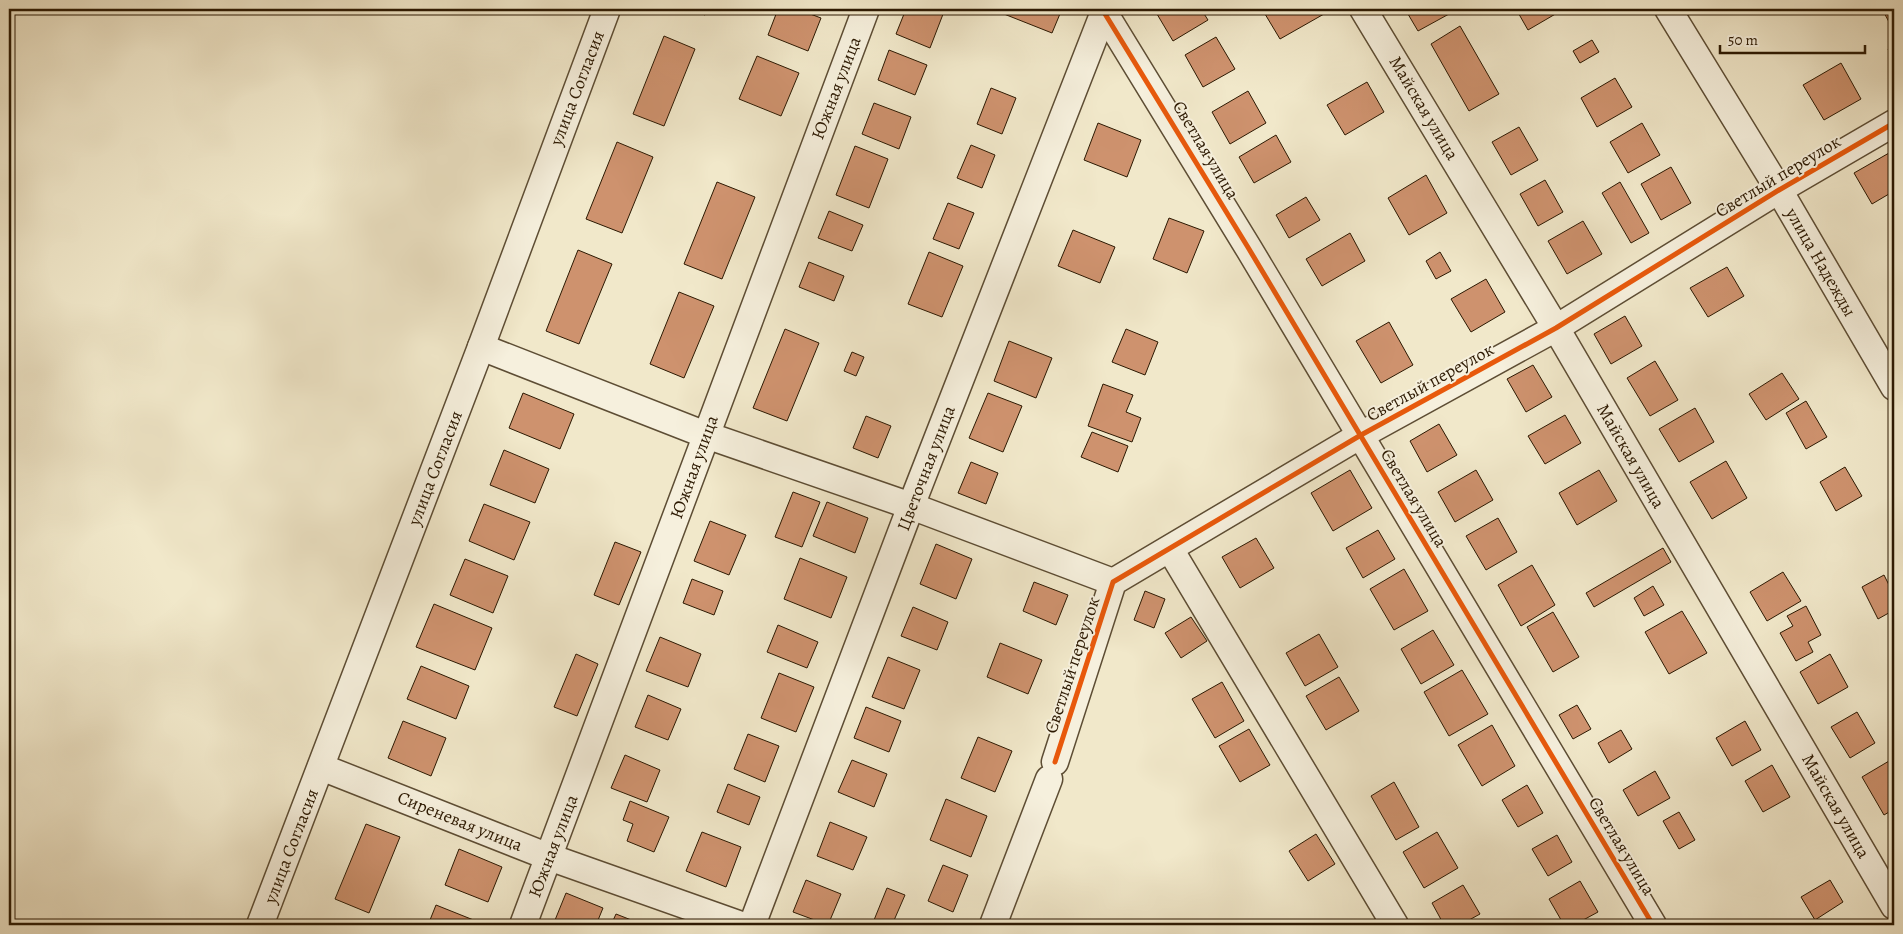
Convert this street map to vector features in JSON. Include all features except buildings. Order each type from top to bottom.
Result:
[{"type":"street","name":"улица Согласия","points":[[260,925],[481,347],[607,9]]},
{"type":"street","name":"Южная улица","points":[[523,925],[866,9]]},
{"type":"street","name":"Майская улица","points":[[1364,9],[1556,328],[1894,906]]},
{"type":"street","name":"улица Надежды","points":[[1668,9],[1779,190],[1894,387]]},
{"type":"street","name":"Светлая улица","points":[[1103,10],[1361,435],[1653,925]]},
{"type":"street","name":"Цветочная улица","points":[[752,925],[1103,10]]},
{"type":"street","name":"Светлый переулок","points":[[993,925],[1052,770],[1113,582],[1361,435],[1556,328],[1779,190],[1894,123]]},
{"type":"street","points":[[481,347],[706,435],[912,506],[1113,582]]},
{"type":"street","points":[[1170,549],[1395,925]]},
{"type":"street","name":"Сиреневая улица","points":[[321,766],[549,857],[741,925]]},
{"type":"cycle path","points":[[1102,9],[1249,249],[1653,925]]},
{"type":"cycle path","points":[[1055,762],[1113,582],[1361,435],[1556,328],[1779,190],[1894,123]]}]
